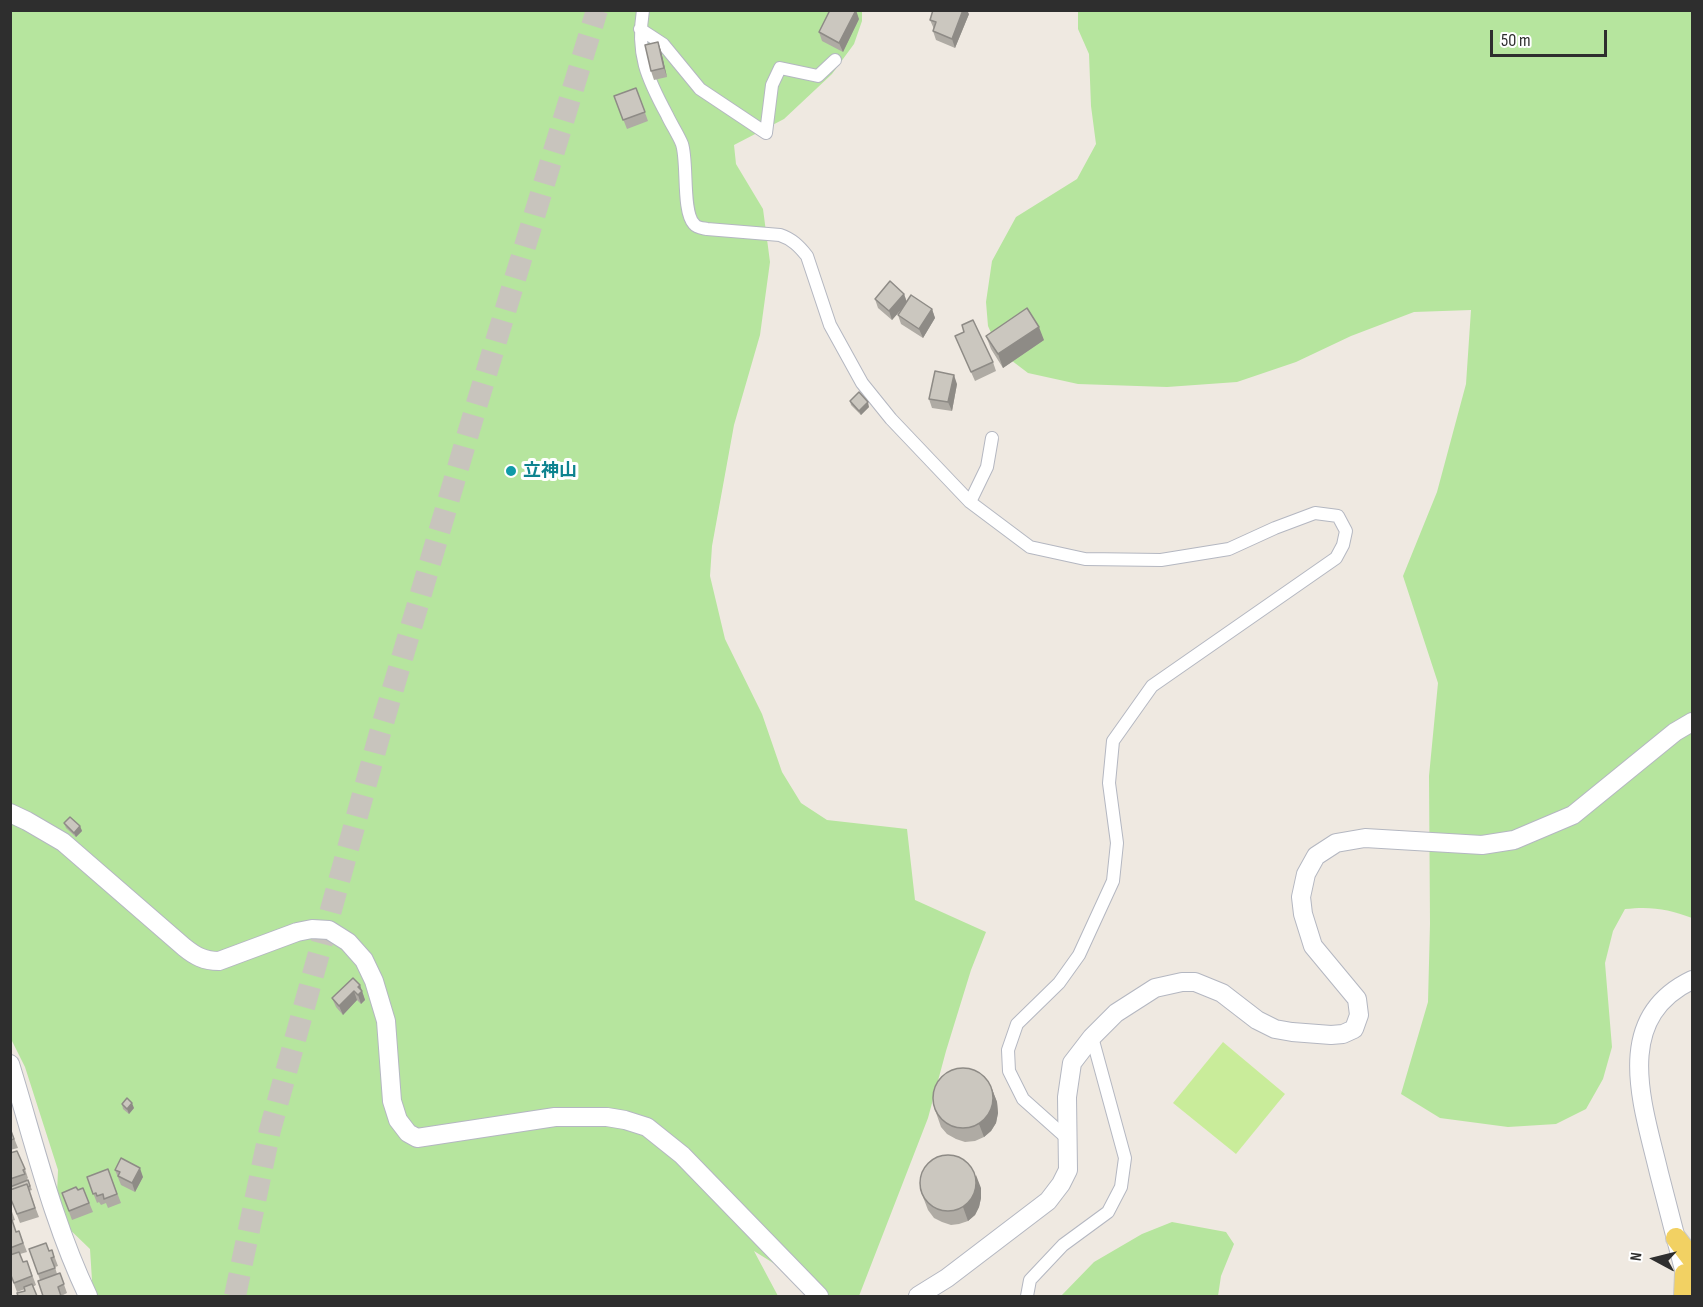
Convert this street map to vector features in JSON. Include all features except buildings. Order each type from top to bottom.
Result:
[{"type":"main road","points":[[1676,1238],[1689,1267],[1684,1296]]},
{"type":"street","points":[[643,10],[640,49],[650,84],[682,144],[687,206],[692,222],[696,227],[706,229],[780,235],[788,238],[801,249],[807,256],[830,325],[862,383],[891,419],[970,502],[1030,547],[1085,559],[1161,560],[1229,549],[1315,513],[1338,516],[1346,531],[1343,545],[1336,558],[1152,686],[1113,741],[1108,783],[1117,843],[1113,881],[1079,955],[1059,983],[1017,1024],[1008,1050],[1008,1071],[1023,1099],[1069,1140]]},
{"type":"street","points":[[640,30],[663,44],[700,89],[766,133],[772,85],[780,68],[818,76],[835,60]]},
{"type":"street","points":[[970,502],[987,467],[992,438]]},
{"type":"street","points":[[918,1296],[947,1278],[1048,1201],[1068,1170],[1067,1097],[1072,1063],[1092,1037],[1116,1013],[1155,988],[1182,982],[1194,982],[1222,993],[1257,1020],[1275,1029],[1331,1035],[1343,1034],[1354,1029],[1359,1015],[1357,999],[1313,946],[1303,914],[1302,897],[1306,874],[1316,856],[1336,843],[1365,838],[1482,845],[1514,840],[1573,815],[1676,732],[1692,722]]},
{"type":"street","points":[[10,813],[63,842],[194,955],[207,961],[219,961],[297,932],[312,929],[329,930],[348,942],[364,960],[374,981],[386,1022],[392,1101],[398,1120],[408,1133],[417,1138],[555,1117],[607,1117],[647,1127],[682,1155],[819,1296]]},
{"type":"street","points":[[1676,1238],[1643,1106],[1638,1072],[1641,1046],[1648,1023],[1662,1001],[1678,987],[1692,980]]},
{"type":"street","points":[[1027,1296],[1030,1280],[1062,1245],[1108,1212],[1121,1187],[1125,1158],[1092,1037]]},
{"type":"street","points":[[10,1064],[56,1215],[88,1296]]},
{"type":"street","points":[[1689,1267],[1691,1296]]},
{"type":"green space","points":[[11,11],[862,11],[862,21],[854,44],[832,74],[784,119],[734,145],[736,164],[763,209],[770,262],[760,335],[734,425],[712,546],[710,576],[725,639],[762,714],[782,772],[801,803],[827,820],[907,829],[915,900],[986,932],[971,970],[928,1118],[859,1296],[826,1296],[754,1251],[778,1296],[93,1296],[90,1249],[61,1221],[57,1194],[58,1170],[25,1067],[11,1039]]},
{"type":"green space","points":[[1078,11],[1692,11],[1692,918],[1660,909],[1625,909],[1613,931],[1605,963],[1612,1047],[1603,1079],[1586,1109],[1556,1124],[1508,1127],[1440,1118],[1401,1094],[1428,1002],[1429,776],[1438,683],[1403,576],[1437,492],[1466,384],[1471,310],[1414,312],[1351,336],[1296,362],[1237,382],[1167,387],[1078,384],[1028,373],[999,351],[988,326],[986,302],[992,261],[1016,217],[1077,179],[1096,144],[1091,106],[1089,54],[1078,29]]},
{"type":"green space","points":[[1223,1042],[1285,1094],[1236,1154],[1173,1103]]},
{"type":"green space","points":[[1172,1222],[1226,1232],[1234,1244],[1221,1276],[1218,1296],[1061,1296],[1094,1262],[1142,1234]]},
{"type":"tunnel","points":[[235,1296],[270,1130],[380,733],[475,410],[597,10]]},
{"type":"place","name":"立神山","points":[[511,471]]}]
